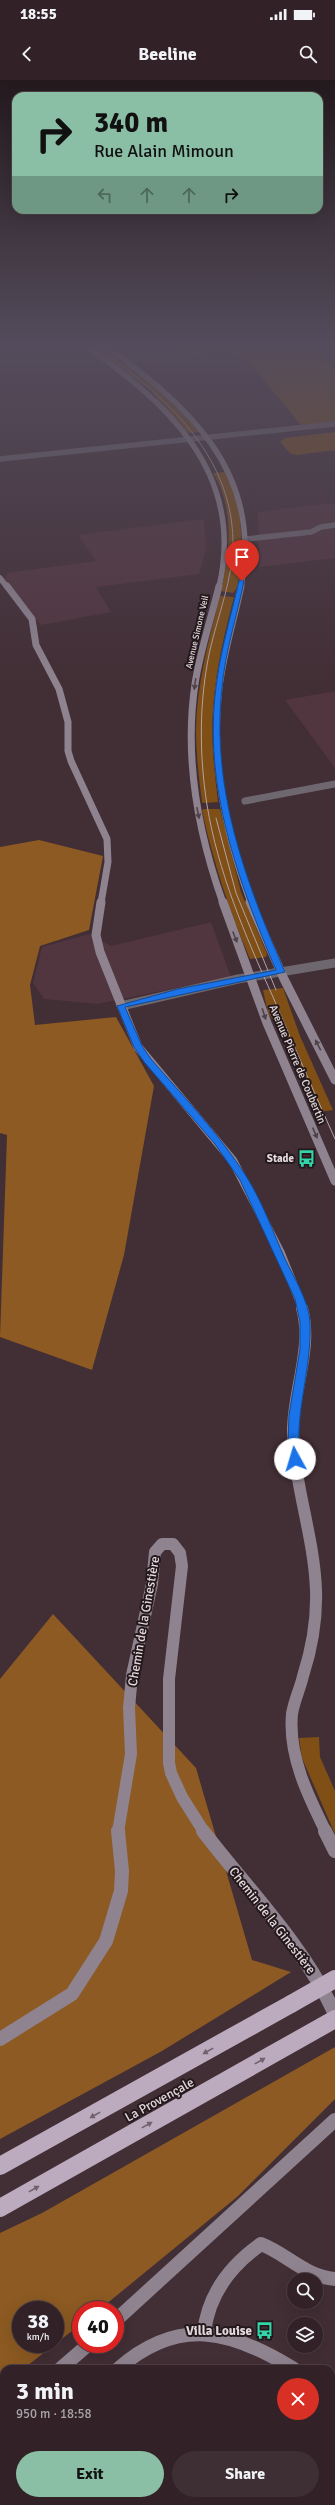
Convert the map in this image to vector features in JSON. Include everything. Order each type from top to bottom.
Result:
[{"type":"highway","name":"La Provençale","points":[[0,2166],[46,2143],[335,1979]]},
{"type":"highway","name":"La Provençale","points":[[0,2208],[335,2019]]},
{"type":"main road","name":"Avenue Simone Veil","points":[[198,455],[216,486],[225,528],[223,565],[195,686],[192,752],[197,805],[213,875],[251,977]]},
{"type":"main road","points":[[219,455],[228,469],[235,485],[242,507],[246,539],[242,581],[219,687],[217,729],[219,770],[223,804],[237,861],[256,915],[281,972]]},
{"type":"main road","points":[[0,578],[32,619],[36,645],[59,689],[65,706],[68,722],[68,751],[70,761],[107,839],[109,849],[108,862],[96,935],[100,952],[121,1006],[138,1047],[148,1061],[218,1142],[244,1179],[290,1276],[305,1322],[304,1349],[294,1415],[293,1444],[308,1526],[316,1610],[304,1673],[292,1714],[293,1746],[301,1778],[335,1851]]},
{"type":"main road","name":"Avenue Pierre de Coubertin","points":[[281,972],[335,1080]]},
{"type":"main road","name":"Avenue Pierre de Coubertin","points":[[251,977],[267,1023],[335,1181]]},
{"type":"main road","name":"Chemin de la Ginestière","points":[[0,2039],[72,1994],[90,1969],[106,1941],[121,1891],[122,1871],[118,1827],[131,1754],[129,1708],[132,1675],[150,1591],[155,1552],[162,1544],[173,1544],[180,1553],[182,1566],[171,1664],[167,1728],[171,1772],[184,1802],[202,1831],[295,1944],[316,1975],[335,2014]]},
{"type":"main road","points":[[124,2313],[335,2120]]},
{"type":"main road","points":[[204,2333],[208,2306],[216,2290],[252,2249],[262,2244],[272,2247],[312,2275],[335,2279]]},
{"type":"main road","points":[[123,2365],[146,2347],[174,2337],[204,2333],[226,2338],[260,2350],[287,2365]]},
{"type":"main road","points":[[64,2365],[78,2353]]},
{"type":"street","points":[[0,459],[38,455]]},
{"type":"street","points":[[246,539],[311,532],[321,527],[335,525]]},
{"type":"street","points":[[245,801],[335,784]]},
{"type":"street","points":[[121,1006],[251,977],[335,963]]},
{"type":"shaded area","points":[[226,472],[237,503],[241,526],[241,566],[237,587],[233,593],[221,591],[227,561],[229,531],[228,516],[225,501],[213,473]]},
{"type":"shaded area","points":[[330,503],[335,505],[335,558],[259,567],[258,512]]},
{"type":"shaded area","points":[[204,519],[206,549],[199,574],[96,587],[111,612],[41,625],[5,579],[7,573],[96,561],[78,535]]},
{"type":"shaded area","points":[[220,596],[234,597],[219,660],[215,686],[212,725],[218,802],[204,803],[202,802],[197,756],[197,712],[204,662]]},
{"type":"shaded area","points":[[335,691],[335,768],[285,700]]},
{"type":"shaded area","points":[[220,809],[241,892],[267,954],[266,957],[250,959],[228,904],[216,867],[202,810]]},
{"type":"shaded area","points":[[39,840],[103,856],[89,930],[40,946],[30,985],[35,1025],[116,1017],[154,1086],[124,1255],[92,1370],[0,1337],[7,1135],[0,1133],[0,847]]},
{"type":"shaded area","points":[[211,922],[231,977],[97,1004],[44,999],[33,983],[42,947],[89,934],[111,946]]},
{"type":"shaded area","points":[[283,988],[300,1036],[333,1110],[319,1112],[287,1039],[268,1013],[263,990]]},
{"type":"shaded area","points":[[53,1614],[196,1768],[252,1960],[291,1972],[162,2051],[0,2139],[0,1679]]},
{"type":"shaded area","points":[[319,1737],[320,1757],[335,1791],[335,1834],[302,1758],[299,1738]]},
{"type":"shaded area","points":[[335,2047],[335,2099],[237,2197],[110,2301],[72,2301],[72,2331],[64,2337],[64,2301],[12,2301],[12,2353],[44,2353],[28,2365],[0,2365],[0,2233],[42,2213]]},
{"type":"tram line","points":[[207,455],[220,479],[229,509],[233,542],[231,570],[206,669],[202,708],[201,727],[204,786],[207,805],[225,879],[243,927],[335,1139]]},
{"type":"tram line","points":[[216,818],[236,893],[276,990]]},
{"type":"place","name":"Stade","points":[[307,1158]]},
{"type":"place","name":"Villa Louise","points":[[265,2330]]},
{"type":"route","points":[[242,581],[226,647],[219,687],[217,729],[219,770],[223,804],[237,861],[256,915],[281,972],[178,991],[121,1006],[138,1047],[180,1100],[218,1142],[244,1179],[290,1276],[299,1299],[305,1322],[304,1349],[294,1415],[293,1444],[295,1459]]}]
